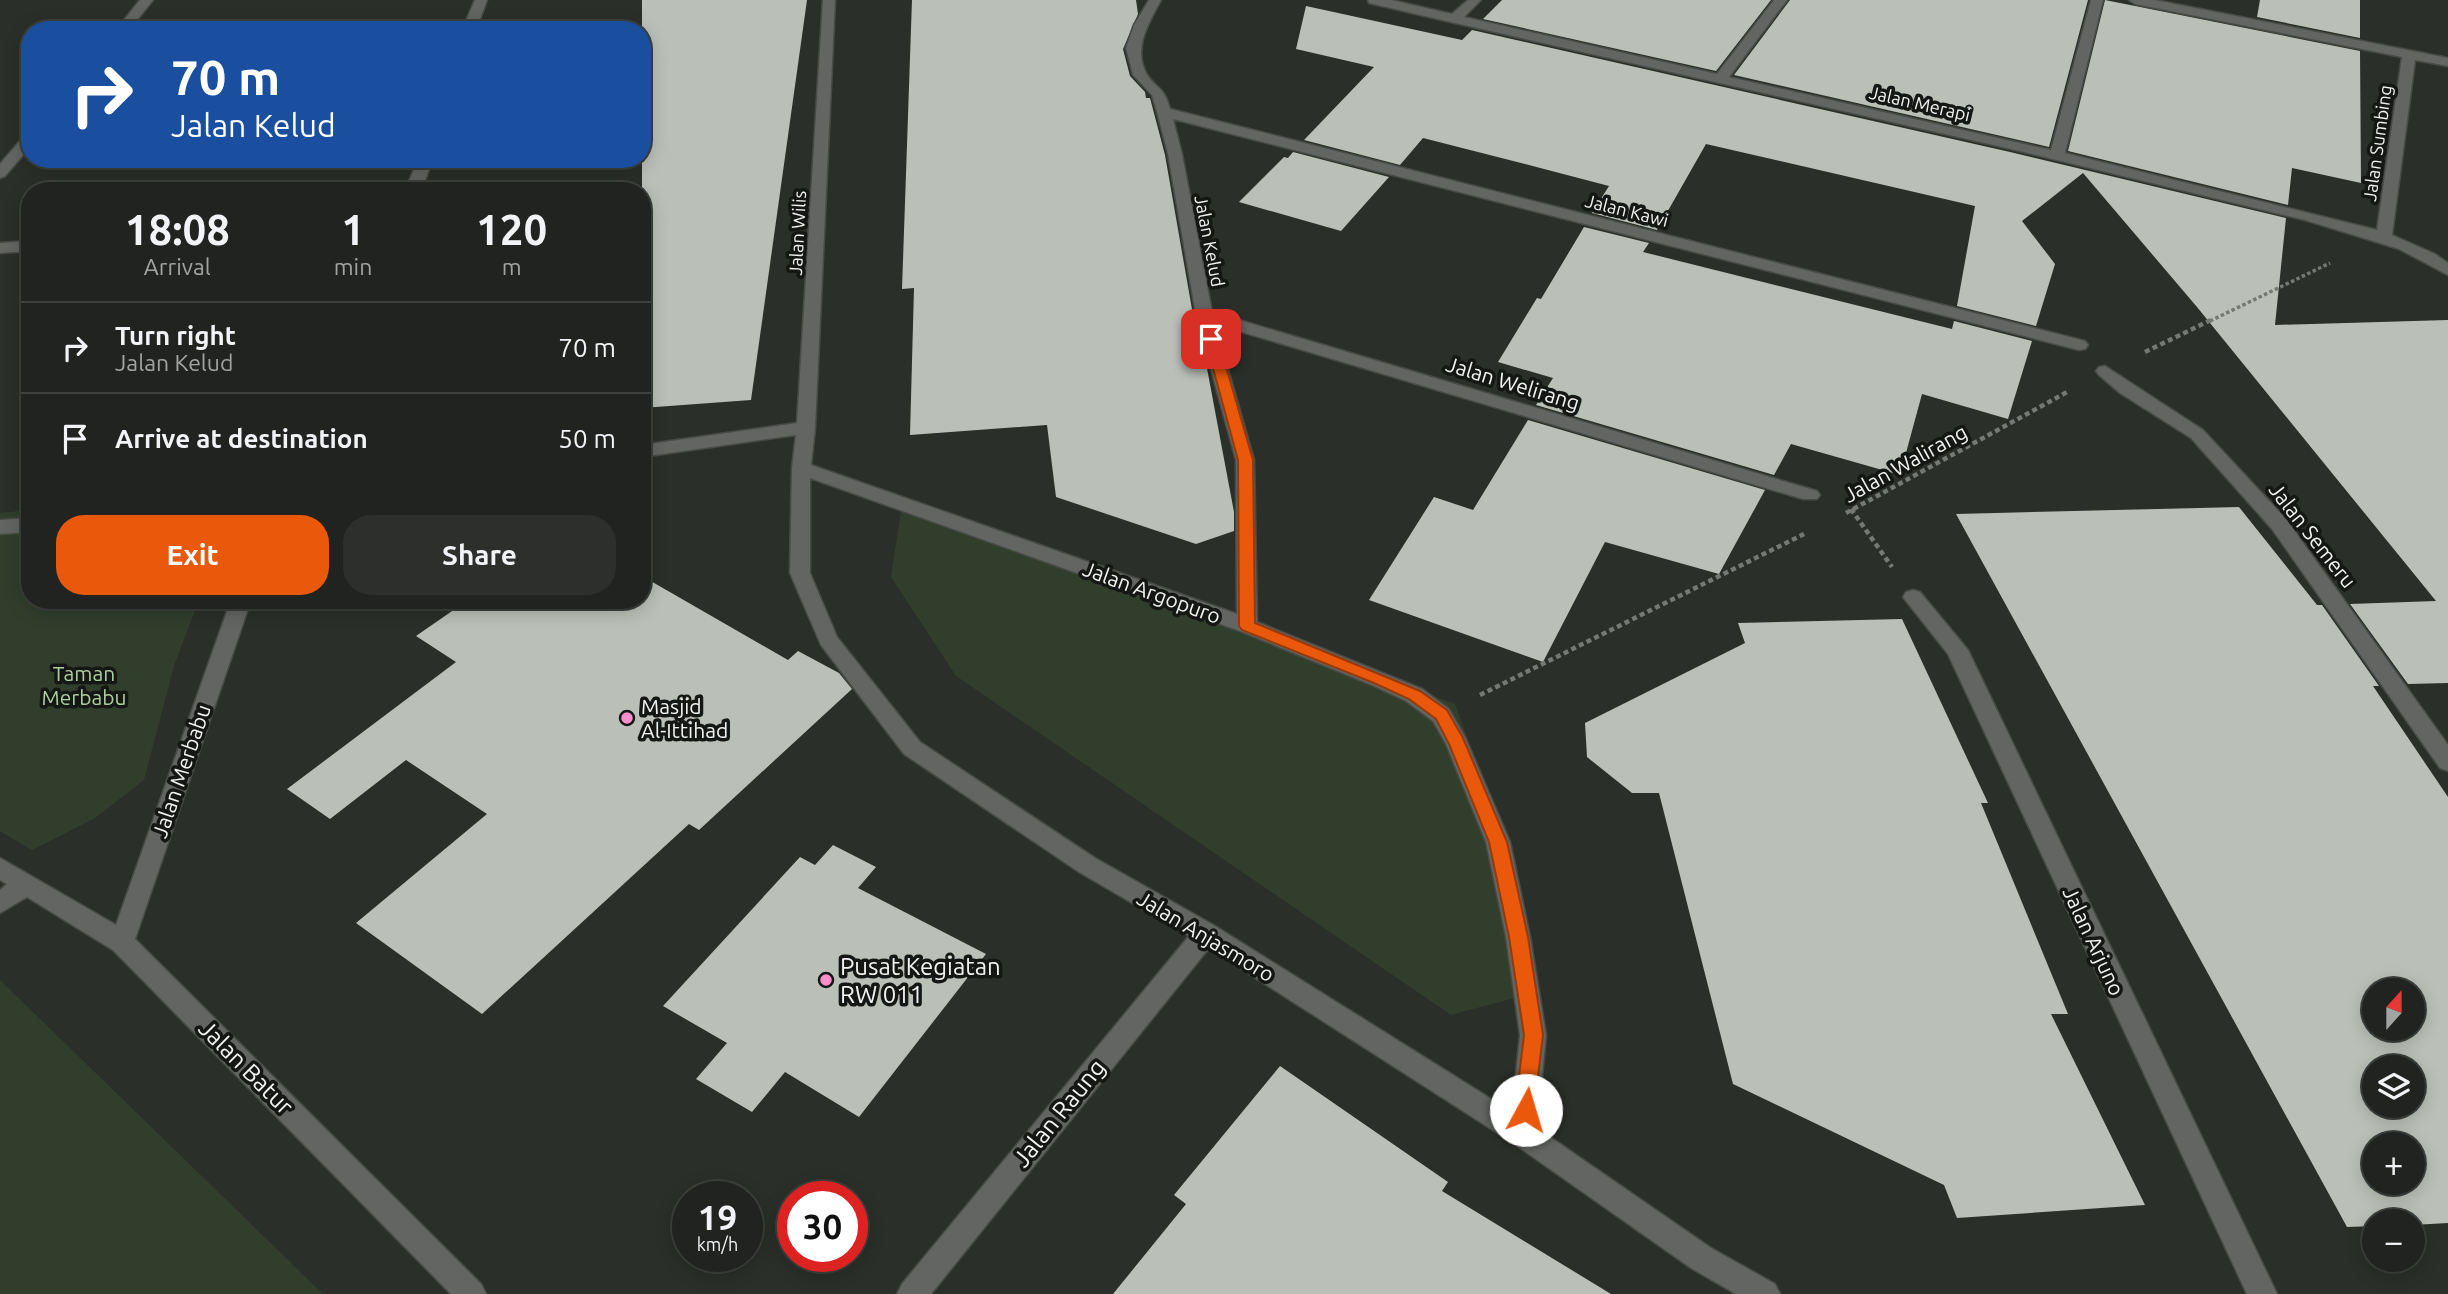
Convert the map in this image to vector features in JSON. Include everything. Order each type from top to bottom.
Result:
[{"type":"street","points":[[130,21],[147,0]]},
{"type":"street","points":[[473,21],[481,0]]},
{"type":"street","name":"Jalan Wilis","points":[[801,468],[806,428],[829,0]]},
{"type":"street","name":"Jalan Kelud","points":[[1155,0],[1133,47],[1140,75],[1159,94],[1164,112],[1204,315],[1245,460],[1247,626]]},
{"type":"street","name":"Jalan Merapi","points":[[1374,0],[2057,154],[2384,237],[2444,262]]},
{"type":"street","points":[[1455,19],[1475,0]]},
{"type":"street","points":[[1721,78],[1781,0]]},
{"type":"street","points":[[2057,154],[2098,0]]},
{"type":"street","points":[[2135,0],[2448,62]]},
{"type":"street","name":"Jalan Sumbing","points":[[2384,237],[2409,53]]},
{"type":"street","name":"Jalan Kawi","points":[[1164,112],[2080,345]]},
{"type":"street","points":[[0,173],[21,148]]},
{"type":"street","points":[[0,248],[21,247]]},
{"type":"street","name":"Jalan Welirang","points":[[1204,315],[1810,495]]},
{"type":"street","name":"Jalan Semeru","points":[[2105,371],[2126,389],[2197,434],[2254,496],[2315,572],[2448,762]]},
{"type":"street","points":[[651,450],[806,428]]},
{"type":"street","name":"Jalan Argopuro","points":[[801,468],[1247,626],[1380,679],[1414,695],[1441,715],[1457,743],[1498,842],[1518,937],[1534,1035],[1523,1134]]},
{"type":"street","name":"Jalan Anjasmoro","points":[[801,468],[800,573],[828,640],[912,748],[1087,865],[1206,933],[1523,1134],[1702,1258],[1765,1294]]},
{"type":"street","points":[[0,527],[21,525]]},
{"type":"street","name":"Jalan Arjuno","points":[[1913,597],[1957,650],[2262,1294]]},
{"type":"street","name":"Jalan Merbabu","points":[[122,942],[238,609]]},
{"type":"street","name":"Jalan Batur","points":[[0,868],[122,942],[471,1294]]},
{"type":"street","points":[[0,902],[26,884]]},
{"type":"street","name":"Jalan Raung","points":[[912,1294],[1206,933]]},
{"type":"path","name":"Jalan Walirang","points":[[1842,515],[2105,371],[2384,237]]},
{"type":"path","points":[[1810,495],[1854,509],[1913,597]]},
{"type":"path","points":[[1441,715],[1805,533]]},
{"type":"green space","points":[[903,498],[1455,704],[1491,803],[1540,991],[1451,1015],[956,676],[891,577]]},
{"type":"green space","name":"Taman Merbabu","points":[[21,511],[21,609],[196,609],[174,666],[144,780],[95,818],[32,850],[0,831],[0,513]]},
{"type":"green space","points":[[0,980],[323,1294],[0,1294]]},
{"type":"building","points":[[642,0],[807,0],[751,400],[651,407],[651,182],[642,182],[642,168],[651,168],[651,21],[642,21]]},
{"type":"building","points":[[912,0],[1136,0],[1138,14],[1123,49],[1130,76],[1145,92],[1146,98],[1150,98],[1165,155],[1193,315],[1206,363],[1234,512],[1234,531],[1196,544],[1056,497],[1047,425],[910,435],[914,288],[902,289]]},
{"type":"building","points":[[1502,0],[1771,0],[1716,71],[1483,19]]},
{"type":"building","points":[[1790,0],[2088,0],[2049,147],[1734,75]]},
{"type":"building","points":[[2105,0],[2360,51],[2361,183],[2292,168],[2288,205],[2068,151]]},
{"type":"building","points":[[2260,0],[2360,0],[2360,38],[2257,17]]},
{"type":"building","points":[[1306,6],[1462,40],[1472,30],[2010,152],[2286,218],[2275,325],[2448,320],[2448,683],[2408,684],[2350,604],[2436,601],[2197,307],[2083,173],[2022,221],[2055,264],[2036,326],[1957,306],[1975,206],[1706,144],[1657,230],[1592,213],[1609,186],[1525,164],[1423,138],[1400,165],[1304,140],[1374,67],[1296,49]]},
{"type":"building","points":[[1293,152],[1389,177],[1341,231],[1239,202],[1284,157],[1288,158]]},
{"type":"building","points":[[1584,227],[1649,243],[1643,252],[1952,329],[1954,321],[2032,341],[2008,419],[1922,394],[1900,475],[1791,444],[1774,475],[1536,405],[1553,378],[1498,362],[1537,298],[1541,299]]},
{"type":"building","points":[[1528,420],[1765,490],[1719,574],[1605,542],[1543,662],[1369,600],[1434,497],[1473,510]]},
{"type":"building","points":[[2239,507],[2317,605],[2322,605],[2379,686],[2373,686],[2448,797],[2448,1223],[2425,1224],[2425,1209],[2362,1209],[2362,1226],[2347,1227],[1956,514]]},
{"type":"building","points":[[651,581],[788,660],[798,651],[839,673],[852,689],[699,830],[689,824],[482,1014],[356,923],[487,814],[406,760],[330,819],[287,789],[456,662],[416,636],[455,609],[651,609]]},
{"type":"building","points":[[1902,619],[1988,803],[1981,803],[2068,1014],[2051,1014],[2145,1205],[1957,1218],[1944,1185],[1733,1084],[1659,793],[1632,793],[1587,757],[1585,723],[1745,643],[1738,623]]},
{"type":"building","name":"Pusat Kegiatan RW 011","points":[[833,845],[876,867],[858,888],[986,954],[859,1117],[785,1072],[752,1112],[696,1079],[727,1043],[663,1006],[800,857],[815,865]]},
{"type":"building","points":[[1280,1066],[1448,1182],[1442,1191],[1611,1294],[1113,1294],[1186,1204],[1174,1195]]},
{"type":"place","name":"Masjid Al-Ittihad","points":[[627,718]]},
{"type":"place","name":"Pusat Kegiatan RW 011","points":[[826,980]]},
{"type":"route","points":[[1211,339],[1245,460],[1247,626],[1380,679],[1414,695],[1441,715],[1457,743],[1498,842],[1518,937],[1534,1035],[1526,1110]]}]
